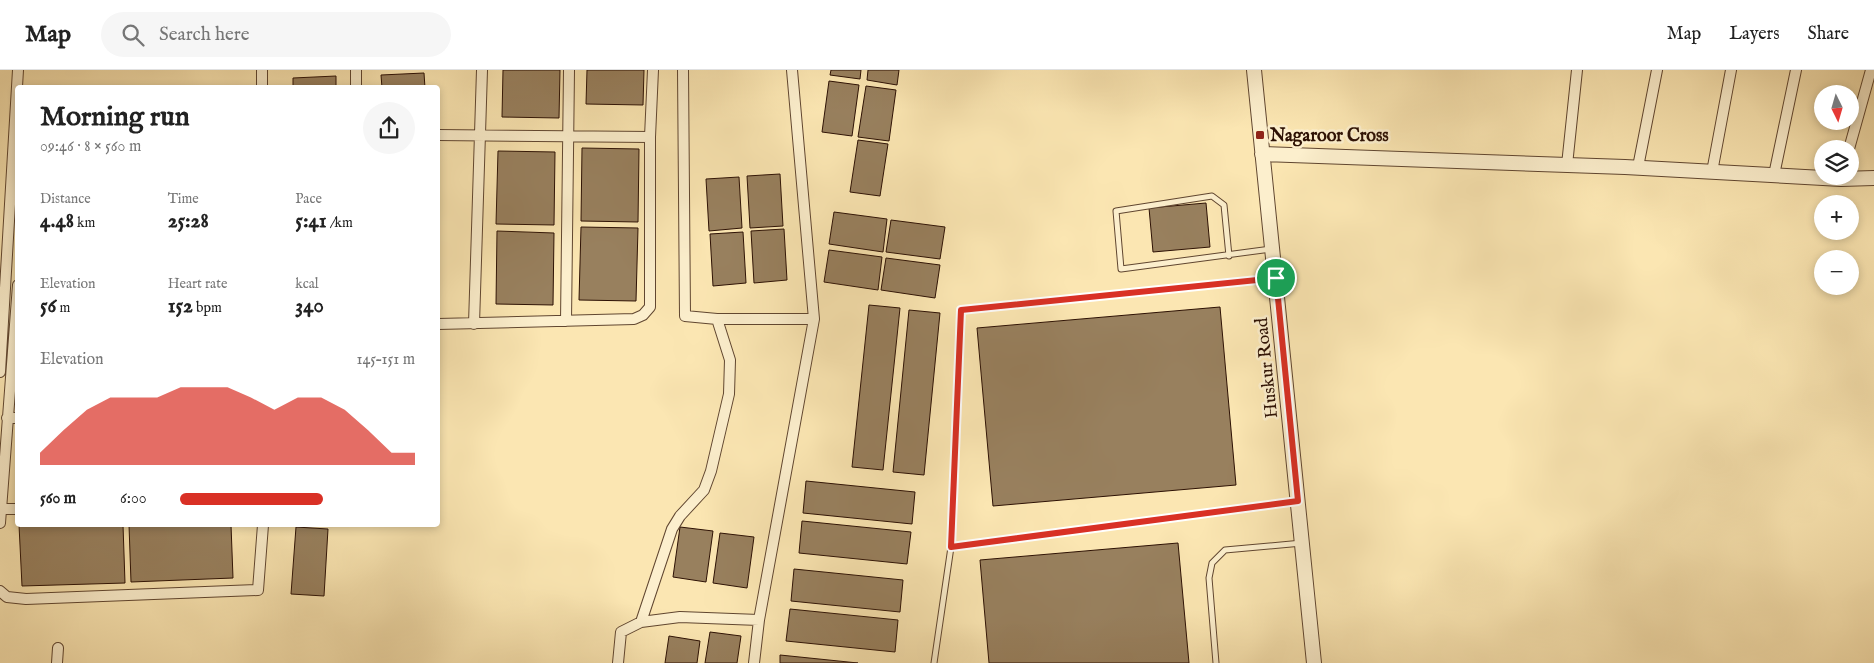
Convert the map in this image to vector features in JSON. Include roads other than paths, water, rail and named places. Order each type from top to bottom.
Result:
[{"type":"street","points":[[17,85],[18,70]]},
{"type":"street","points":[[262,70],[262,85]]},
{"type":"street","points":[[356,70],[356,85]]},
{"type":"street","points":[[474,324],[482,70]]},
{"type":"street","points":[[566,321],[569,70]]},
{"type":"street","points":[[440,324],[634,319],[644,315],[650,307],[650,137],[653,70]]},
{"type":"street","points":[[683,70],[685,316],[717,319],[814,319]]},
{"type":"street","points":[[754,663],[759,620],[814,319],[792,70]]},
{"type":"street","name":"Huskur Road","points":[[1254,70],[1314,663]]},
{"type":"street","points":[[1567,165],[1577,70]]},
{"type":"street","points":[[1638,168],[1657,70]]},
{"type":"street","points":[[1712,172],[1731,70]]},
{"type":"street","points":[[1774,175],[1796,70]]},
{"type":"street","points":[[1852,140],[1871,70]]},
{"type":"street","points":[[0,372],[15,120]]},
{"type":"street","points":[[440,135],[650,137]]},
{"type":"street","points":[[1262,154],[1567,165],[1814,177]]},
{"type":"street","points":[[1859,178],[1874,178]]},
{"type":"street","points":[[641,622],[672,529],[680,516],[704,490],[711,472],[731,380],[730,360],[717,319]]},
{"type":"street","points":[[0,523],[12,418],[15,324]]},
{"type":"street","points":[[1,509],[15,509]]},
{"type":"street","points":[[0,591],[7,598],[26,599],[258,590],[263,527]]},
{"type":"street","points":[[618,663],[620,632],[641,622],[680,617],[759,620]]},
{"type":"street","points":[[57,663],[58,648]]},
{"type":"lane","points":[[1229,256],[1224,205],[1212,196],[1116,211],[1121,269],[1229,256],[1272,249]]},
{"type":"lane","points":[[934,663],[951,547],[961,310],[1276,278]]},
{"type":"lane","points":[[951,547],[1298,501]]},
{"type":"lane","points":[[1216,663],[1209,578],[1212,563],[1224,550],[1302,543]]},
{"type":"place","name":"Nagaroor Cross","points":[[1260,135]]}]
